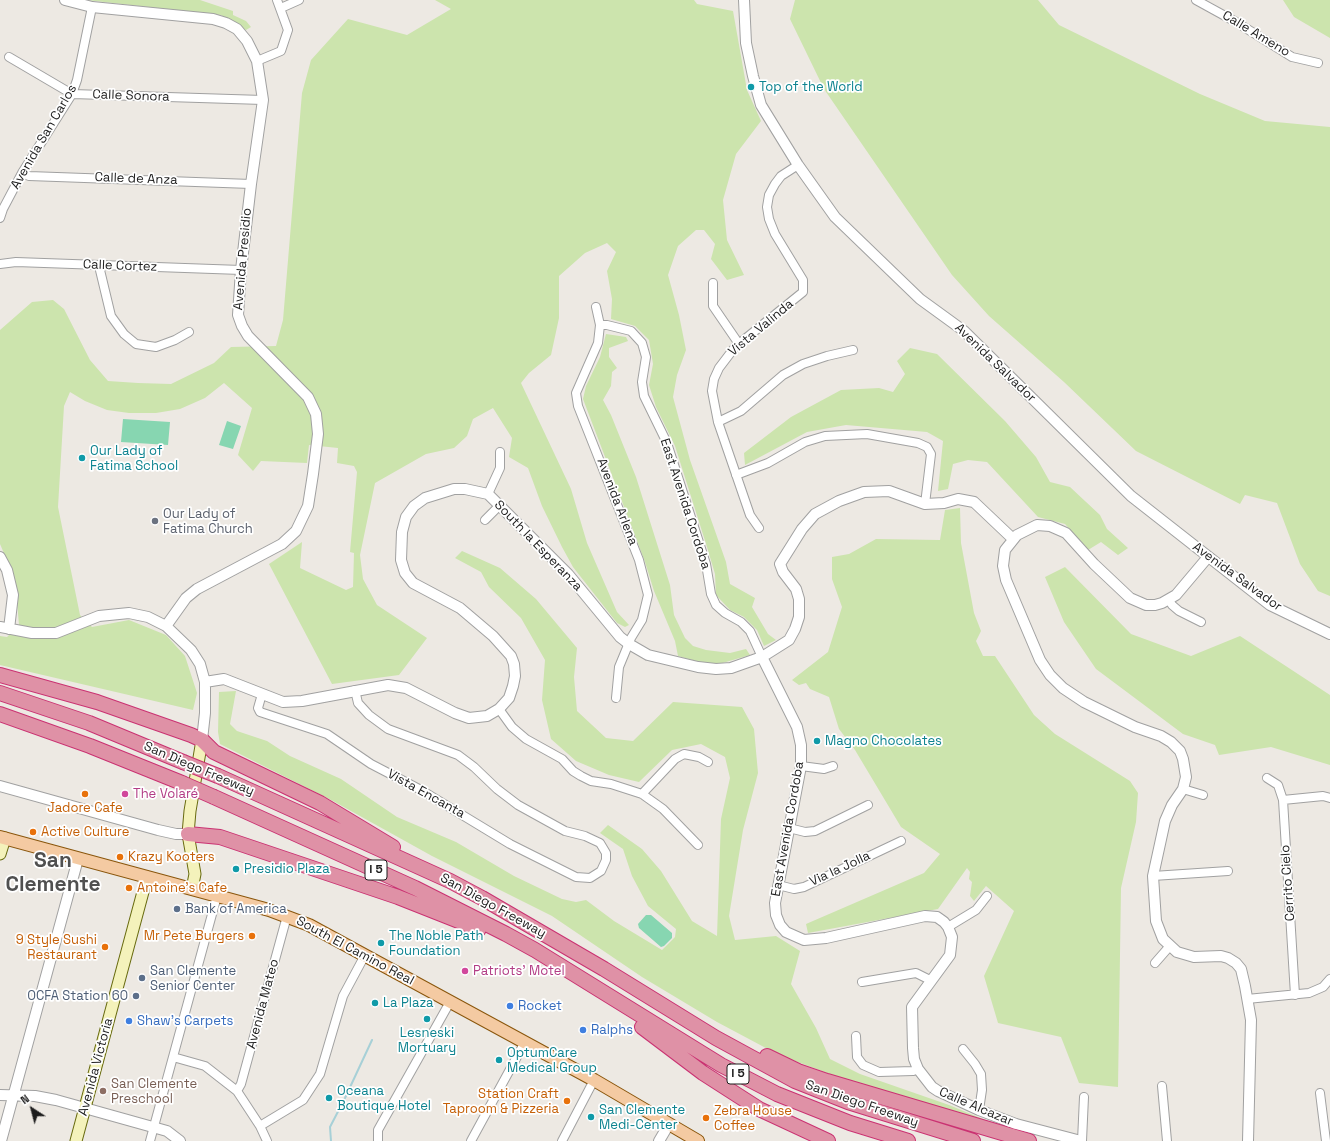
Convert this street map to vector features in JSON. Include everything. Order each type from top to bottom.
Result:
[{"type":"highway","points":[[0,675],[106,705],[202,740],[214,752],[320,803],[450,881]]},
{"type":"highway","name":"San Diego Freeway","points":[[0,693],[89,723],[218,776],[450,881],[604,969],[716,1038],[795,1081],[848,1102],[973,1141]]},
{"type":"highway","name":"San Diego Freeway","points":[[0,714],[90,746],[182,783],[415,888],[535,950],[721,1065],[777,1094],[850,1123],[908,1141]]},
{"type":"highway","points":[[188,834],[220,837],[398,898],[535,950]]},
{"type":"highway","points":[[582,980],[703,1073],[759,1109],[828,1141]]},
{"type":"highway","points":[[716,1038],[747,1047],[798,1071],[827,1081],[1030,1141]]},
{"type":"main road","points":[[192,889],[196,874],[188,834],[190,811],[202,740]]},
{"type":"main road","points":[[0,854],[2,838]]},
{"type":"main road","name":"South El Camino Real","points":[[2,838],[288,916],[315,928],[525,1042],[594,1080],[698,1141]]},
{"type":"main road","name":"Avenida Victoria","points":[[76,1141],[147,877]]},
{"type":"street","name":"Avenida Presidio","points":[[65,0],[92,7],[213,19],[226,23],[237,29],[247,41],[257,61],[263,100],[250,184],[238,315],[248,336],[308,397],[316,414],[318,434],[308,506],[296,531],[282,544],[197,589],[186,598],[166,626]]},
{"type":"street","points":[[257,61],[281,50],[288,30],[277,0]]},
{"type":"street","points":[[281,8],[299,0]]},
{"type":"street","name":"Avenida Salvador","points":[[744,0],[746,43],[761,105],[798,165],[835,217],[920,299],[964,331],[1132,496],[1270,605],[1330,634]]},
{"type":"street","name":"Calle Ameno","points":[[1196,0],[1292,56],[1318,63]]},
{"type":"street","name":"Avenida San Carlos","points":[[0,218],[3,208],[22,173],[72,94],[77,80],[92,7]]},
{"type":"street","name":"Calle Sonora","points":[[9,57],[72,94],[263,100]]},
{"type":"street","name":"Vista Valinda","points":[[759,528],[750,515],[736,475],[718,422],[712,391],[714,379],[723,360],[739,344],[804,292],[803,280],[775,234],[769,219],[767,207],[769,195],[774,184],[781,176],[798,165]]},
{"type":"street","name":"Calle de Anza","points":[[22,173],[29,176],[250,184]]},
{"type":"street","name":"Calle Cortez","points":[[0,264],[16,262],[241,270]]},
{"type":"street","points":[[99,266],[111,316],[124,334],[136,344],[156,347],[175,340],[189,332]]},
{"type":"street","points":[[713,282],[713,306],[739,344]]},
{"type":"street","name":"Avenida Arlena","points":[[596,307],[600,325],[598,343],[593,358],[576,393],[578,406],[639,560],[648,595],[642,620],[619,667],[616,698]]},
{"type":"street","name":"East Avenida Cordoba","points":[[600,325],[607,325],[631,331],[642,343],[646,357],[642,382],[644,396],[667,443],[706,564],[711,594],[716,605],[750,631],[797,727],[801,745],[801,766],[788,828],[775,903],[776,915],[780,925],[786,932],[804,940],[826,938],[925,916],[936,917],[948,927]]},
{"type":"street","points":[[718,422],[742,411],[783,375],[803,364],[852,350]]},
{"type":"street","points":[[736,475],[768,463],[805,442],[825,436],[867,434],[918,443],[927,447],[931,454],[925,504],[944,503],[958,499],[974,502],[1013,539]]},
{"type":"street","points":[[488,494],[500,468],[500,452]]},
{"type":"street","name":"South la Esperanza","points":[[499,709],[509,698],[513,686],[515,670],[511,656],[493,636],[460,608],[412,584],[405,573],[401,560],[400,545],[406,517],[414,506],[425,498],[454,489],[465,489],[488,494],[568,574],[620,637],[629,644],[648,655],[698,667],[716,669],[731,668],[762,657],[789,640],[799,617],[799,599],[796,589],[783,572],[780,564],[794,540],[815,514],[839,501],[864,492],[889,491],[925,504]]},
{"type":"street","points":[[486,520],[500,505]]},
{"type":"street","points":[[1208,557],[1176,595],[1169,600],[1155,605],[1136,602],[1094,564],[1066,533],[1057,528],[1037,525],[1024,530],[1013,539],[1003,557],[1003,572],[1040,660],[1063,688],[1084,702],[1135,727],[1161,736],[1171,742],[1180,751],[1186,766],[1186,777],[1183,789],[1172,805],[1166,821],[1153,876],[1156,921],[1158,930],[1170,947],[1185,955],[1222,956],[1236,963],[1242,974],[1251,1020],[1248,1141]]},
{"type":"street","points":[[0,557],[7,570],[13,595],[4,628],[44,634],[56,633],[99,616],[129,613],[148,617],[166,626],[191,650],[200,664],[205,682],[205,713],[202,740]]},
{"type":"street","points":[[1169,600],[1179,611],[1201,622]]},
{"type":"street","points":[[205,682],[216,679],[224,679],[283,702],[291,702],[388,685],[406,688],[454,713],[469,718],[487,716],[499,709],[512,727],[526,739],[562,759],[573,771],[581,776],[591,781],[611,784],[642,794],[663,809],[698,845]]},
{"type":"street","name":"Vista Encanta","points":[[262,694],[258,708],[260,712],[327,734],[371,764],[421,790],[510,844],[535,857],[576,877],[584,879],[596,875],[605,865],[606,853],[600,843],[585,836],[565,831],[518,805],[458,755],[388,729],[370,715],[358,703],[355,690]]},
{"type":"street","points":[[642,794],[675,759],[684,754],[699,757],[708,762]]},
{"type":"street","points":[[801,766],[824,769],[833,766]]},
{"type":"street","name":"Cerrito Cielo","points":[[1267,778],[1278,786],[1283,800],[1295,995]]},
{"type":"street","points":[[0,786],[176,834],[188,834]]},
{"type":"street","points":[[1183,789],[1203,795]]},
{"type":"street","points":[[1283,800],[1323,796],[1330,798]]},
{"type":"street","points":[[788,828],[805,832],[815,831],[868,805]]},
{"type":"street","name":"Via la Jolla","points":[[778,885],[794,889],[804,887],[901,841]]},
{"type":"street","points":[[2,1141],[78,859]]},
{"type":"street","points":[[1153,876],[1228,872]]},
{"type":"street","points":[[150,1141],[217,896]]},
{"type":"street","points":[[856,1036],[857,1057],[863,1064],[883,1072],[913,1071],[918,1069],[914,1059],[911,1015],[915,1001],[950,955],[952,937],[948,927],[976,910],[987,896]]},
{"type":"street","name":"Avenida Mateo","points":[[237,1091],[241,1084],[288,916]]},
{"type":"street","points":[[1155,963],[1170,947]]},
{"type":"street","points":[[260,1126],[303,1100],[320,1074],[343,996],[365,955]]},
{"type":"street","points":[[862,982],[916,973],[930,980]]},
{"type":"street","points":[[1247,999],[1295,995],[1316,991],[1330,980]]},
{"type":"street","points":[[378,1141],[378,1130],[450,1002]]},
{"type":"street","points":[[471,1141],[525,1042]]},
{"type":"street","points":[[963,1049],[981,1074],[982,1090],[979,1110]]},
{"type":"street","points":[[173,1057],[205,1066],[237,1091],[260,1126],[267,1141]]},
{"type":"street","name":"Calle Alcazar","points":[[918,1069],[932,1087],[979,1110],[1016,1124],[1082,1141]]},
{"type":"street","points":[[562,1141],[594,1080]]},
{"type":"street","points":[[1162,1086],[1167,1141]]},
{"type":"street","points":[[1320,1093],[1326,1141]]},
{"type":"street","points":[[0,1095],[14,1094],[56,1100],[167,1131],[180,1141]]},
{"type":"street","points":[[1082,1141],[1084,1097]]},
{"type":"street","points":[[659,1141],[669,1124]]},
{"type":"green space","points":[[86,0],[200,0],[233,11],[233,15],[246,21],[251,27],[246,30],[221,15]]},
{"type":"green space","points":[[435,0],[694,0],[697,4],[733,11],[747,90],[761,121],[736,154],[723,200],[727,240],[744,275],[727,280],[711,259],[715,244],[704,230],[696,230],[678,246],[668,275],[679,315],[686,350],[677,375],[673,397],[690,460],[726,562],[730,584],[755,598],[752,607],[768,634],[776,640],[764,646],[757,630],[744,617],[730,610],[716,595],[715,574],[675,446],[656,407],[649,385],[653,364],[649,340],[635,326],[611,319],[612,299],[607,271],[616,252],[607,243],[585,253],[559,276],[559,318],[551,355],[529,373],[521,383],[571,489],[587,543],[617,612],[629,625],[625,627],[617,623],[573,567],[542,506],[528,468],[509,457],[512,438],[493,408],[473,419],[467,436],[454,448],[426,454],[375,483],[360,555],[363,579],[377,605],[427,638],[399,675],[332,684],[269,564],[302,542],[300,568],[346,590],[353,587],[354,553],[350,552],[357,472],[354,466],[337,463],[338,448],[309,445],[307,463],[261,461],[253,471],[238,455],[252,408],[224,383],[205,398],[180,409],[156,413],[129,413],[107,410],[85,401],[70,392],[64,406],[58,507],[80,615],[92,627],[129,620],[166,635],[185,656],[197,693],[193,710],[0,665],[0,636],[7,637],[19,625],[15,579],[0,544],[0,330],[32,302],[53,300],[64,309],[90,360],[108,381],[138,383],[171,384],[214,363],[231,347],[276,346],[283,320],[302,93],[311,60],[348,19],[407,35],[451,9]]},
{"type":"green space","points":[[795,0],[1038,0],[1059,25],[1200,94],[1265,121],[1330,127],[1330,596],[1318,591],[1300,564],[1277,503],[1245,495],[1240,504],[1136,451],[1064,382],[989,316],[952,275],[824,89],[790,19]]},
{"type":"green space","points":[[1283,0],[1330,0],[1330,38],[1294,17]]},
{"type":"green space","points":[[606,334],[626,337],[628,341],[609,348],[609,357],[617,368],[612,372],[611,386],[603,400],[611,415],[636,477],[670,585],[674,615],[685,638],[693,646],[706,650],[730,653],[746,649],[750,655],[719,664],[699,662],[678,656],[675,641],[654,591],[645,562],[583,399],[586,386],[600,357]]},
{"type":"green space","points":[[910,348],[937,354],[1005,421],[1036,457],[1050,482],[1070,487],[1100,515],[1107,529],[1128,548],[1118,555],[1101,542],[1088,550],[1065,524],[1038,517],[987,462],[968,460],[953,464],[948,489],[938,491],[943,441],[927,432],[846,425],[807,432],[745,465],[744,453],[791,417],[841,390],[879,388],[893,392],[905,374],[897,361]]},
{"type":"green space","points":[[123,419],[170,422],[168,445],[121,442]]},
{"type":"green space","points":[[227,421],[241,426],[233,449],[219,445]]},
{"type":"green space","points":[[960,508],[961,543],[974,613],[981,631],[976,641],[983,656],[995,656],[1034,715],[1055,734],[1130,781],[1138,793],[1136,822],[1121,888],[1118,1087],[1079,1083],[1061,1037],[998,1023],[984,976],[1014,911],[986,886],[974,901],[970,896],[972,882],[969,879],[970,872],[967,868],[938,909],[808,933],[806,924],[924,873],[940,854],[901,827],[855,750],[839,729],[829,697],[810,689],[806,683],[799,685],[792,680],[828,652],[842,607],[832,579],[832,557],[849,554],[876,539],[940,540],[945,510]]},
{"type":"green space","points":[[462,551],[500,568],[536,599],[577,648],[574,677],[577,711],[606,738],[633,741],[673,702],[742,707],[754,729],[758,773],[743,830],[729,916],[735,940],[776,936],[800,951],[791,984],[816,1028],[830,1059],[860,1074],[949,1105],[995,1124],[854,1083],[779,1055],[717,1022],[642,977],[552,916],[432,856],[333,801],[220,744],[218,732],[219,692],[236,691],[230,724],[237,731],[267,741],[290,756],[341,779],[397,817],[456,842],[514,876],[562,899],[576,902],[586,900],[614,921],[662,950],[675,937],[676,929],[648,906],[632,876],[623,849],[600,833],[608,825],[642,849],[661,871],[692,921],[717,936],[721,819],[730,778],[725,757],[701,744],[672,750],[639,782],[609,775],[576,761],[551,739],[542,700],[545,660],[521,618],[489,587],[481,572],[455,558]]},
{"type":"green space","points":[[1065,567],[1131,634],[1191,656],[1240,636],[1330,695],[1330,765],[1271,747],[1219,755],[1215,745],[1183,734],[1096,669],[1064,622],[1045,577]]},
{"type":"green space","points":[[646,915],[651,915],[672,933],[672,938],[664,946],[661,947],[639,928],[638,924]]},
{"type":"waterway","points":[[331,1141],[330,1127],[372,1040]]},
{"type":"place","name":"Top of the World","points":[[751,87]]},
{"type":"place","name":"Our Lady of Fatima School","points":[[82,458]]},
{"type":"place","name":"Our Lady of Fatima Church","points":[[155,521]]},
{"type":"place","name":"Magno Chocolates","points":[[817,741]]},
{"type":"place","name":"Jadore Cafe","points":[[85,794]]},
{"type":"place","name":"The Volaré","points":[[125,794]]},
{"type":"place","name":"Active Culture","points":[[33,832]]},
{"type":"place","name":"Krazy Kooters","points":[[120,857]]},
{"type":"place","name":"Presidio Plaza","points":[[236,869]]},
{"type":"place","name":"Antoine's Cafe","points":[[129,888]]},
{"type":"place","name":"Bank of America","points":[[177,909]]},
{"type":"place","name":"Mr Pete Burgers","points":[[252,936]]},
{"type":"place","name":"The Noble Path Foundation","points":[[381,943]]},
{"type":"place","name":"9 Style Sushi Restaurant","points":[[105,947]]},
{"type":"place","name":"Patriots' Motel","points":[[465,971]]},
{"type":"place","name":"San Clemente Senior Center","points":[[142,978]]},
{"type":"place","name":"OCFA Station 60","points":[[136,996]]},
{"type":"place","name":"La Plaza","points":[[375,1003]]},
{"type":"place","name":"Rocket","points":[[510,1006]]},
{"type":"place","name":"Lesneski Mortuary","points":[[427,1019]]},
{"type":"place","name":"Shaw's Carpets","points":[[129,1021]]},
{"type":"place","name":"Ralphs","points":[[583,1030]]},
{"type":"place","name":"OptumCare Medical Group","points":[[499,1060]]},
{"type":"place","name":"San Clemente Preschool","points":[[103,1091]]},
{"type":"place","name":"Oceana Boutique Hotel","points":[[329,1098]]},
{"type":"place","name":"Station Craft Taproom & Pizzeria","points":[[567,1101]]},
{"type":"place","name":"San Clemente Medi-Center","points":[[591,1117]]},
{"type":"place","name":"Zebra House Coffee","points":[[706,1118]]},
{"type":"district","name":"San Clemente","points":[[53,873]]}]
